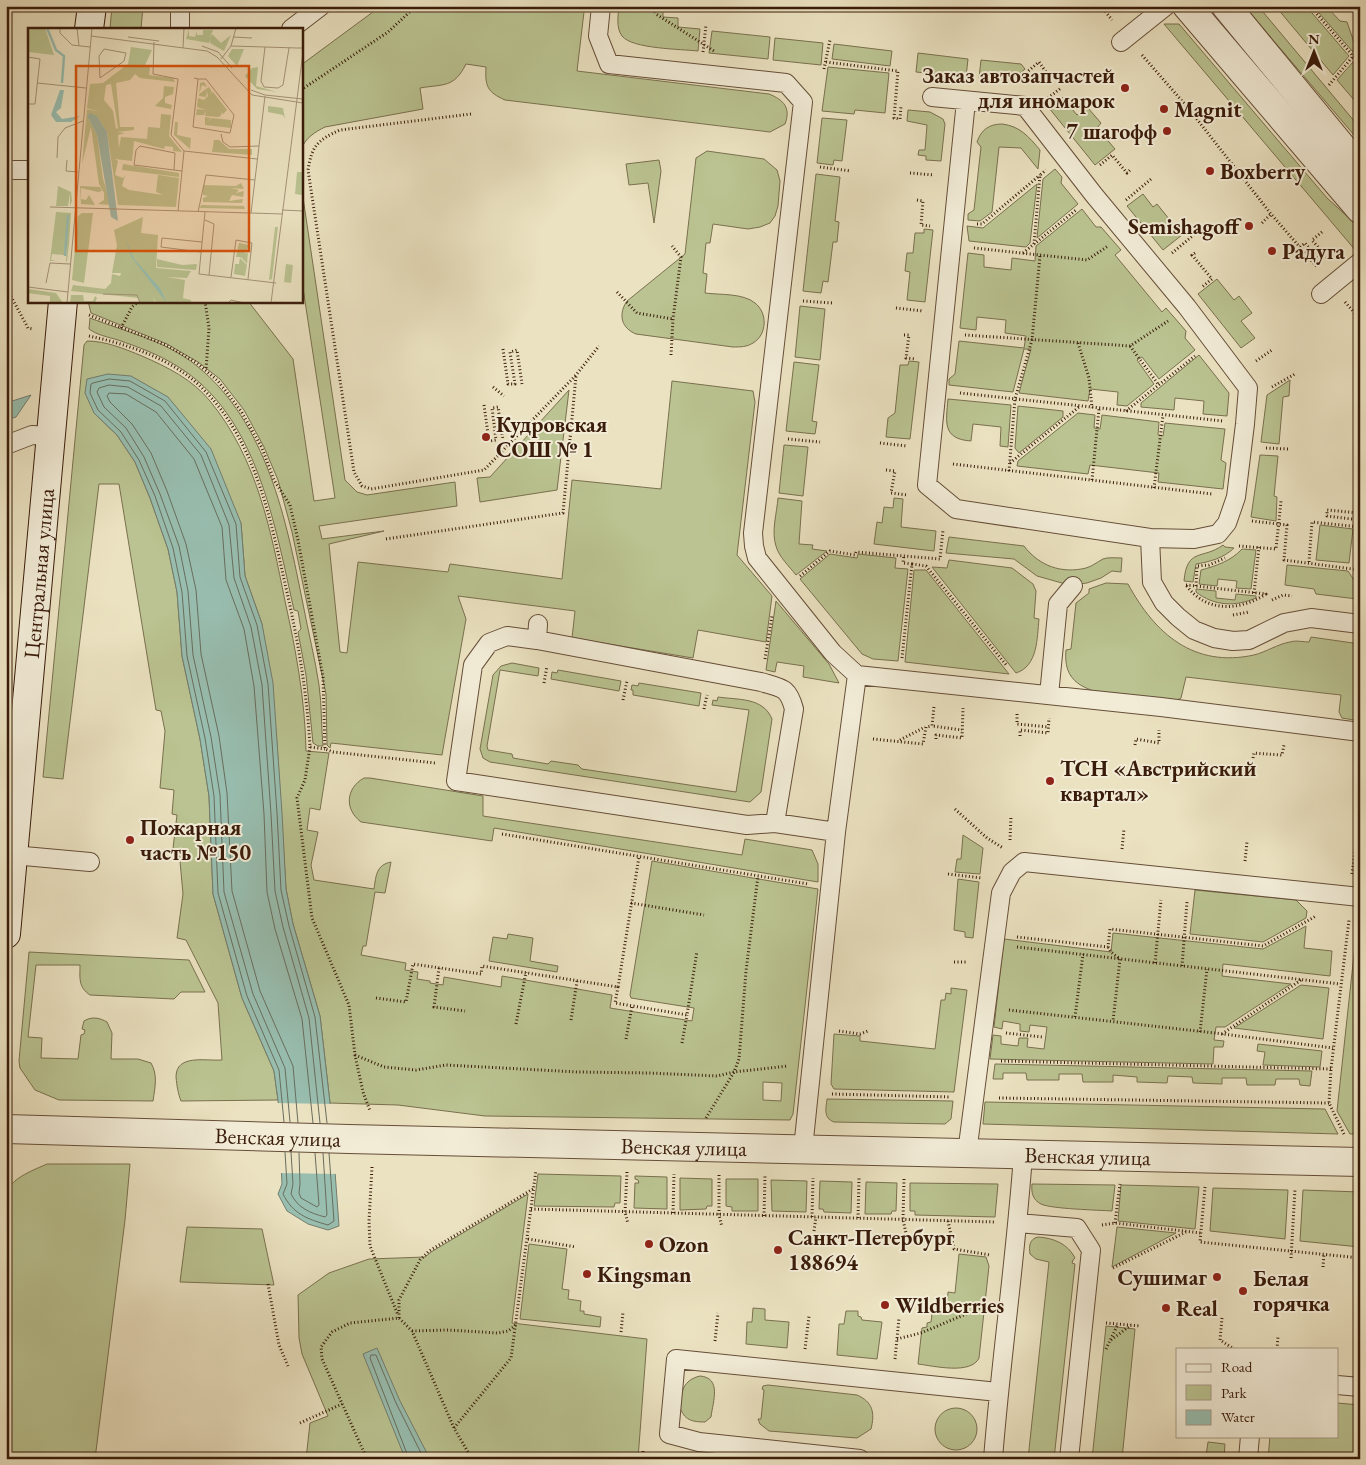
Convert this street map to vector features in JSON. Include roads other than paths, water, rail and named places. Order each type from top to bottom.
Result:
[{"type":"street","points":[[90,28],[92,6]]},
{"type":"street","points":[[1187,6],[1360,209]]},
{"type":"street","points":[[1226,6],[1360,169]]},
{"type":"street","name":"Центральная улица","points":[[6,934],[11,844],[51,436],[73,306]]},
{"type":"street","name":"Венская улица","points":[[6,1129],[262,1137],[1360,1162]]},
{"type":"lane","points":[[180,6],[180,28]]},
{"type":"lane","points":[[292,28],[321,6]]},
{"type":"lane","points":[[601,6],[598,36],[609,64],[786,83],[803,102],[753,533],[754,546],[758,558],[834,653],[857,675],[1171,708],[1360,732]]},
{"type":"lane","points":[[1121,42],[1166,6]]},
{"type":"lane","points":[[932,97],[1025,106],[1094,195],[1187,307],[1248,388],[1236,497],[1227,523],[1218,534],[1194,540],[1150,538],[956,509],[928,485],[966,101]]},
{"type":"lane","points":[[6,170],[28,170]]},
{"type":"lane","points":[[1321,294],[1360,262]]},
{"type":"lane","points":[[6,445],[32,435],[51,436]]},
{"type":"lane","points":[[1150,538],[1152,582],[1164,603],[1194,630],[1214,638],[1233,641],[1249,640],[1284,623],[1311,618],[1360,624]]},
{"type":"lane","points":[[1049,695],[1058,604],[1073,586]]},
{"type":"lane","points":[[775,823],[794,709],[790,696],[784,688],[537,632],[507,636],[488,643],[473,665],[456,781],[747,824],[775,823],[836,832]]},
{"type":"lane","points":[[802,1149],[836,832],[857,675]]},
{"type":"lane","points":[[11,844],[90,862]]},
{"type":"lane","points":[[967,1153],[1001,893],[1012,872],[1024,862],[1355,897]]},
{"type":"lane","points":[[993,1459],[998,1392],[1018,1223],[1023,1155]]},
{"type":"lane","points":[[1018,1223],[1077,1228],[1091,1250],[1070,1459]]},
{"type":"lane","points":[[860,1459],[698,1442],[669,1434],[676,1359],[998,1392]]},
{"type":"lane","points":[[1338,1385],[1360,1387]]},
{"type":"lane","points":[[1248,1459],[1250,1438]]},
{"type":"water","points":[[108,374],[131,376],[168,397],[211,449],[241,523],[245,576],[262,624],[273,683],[286,889],[293,924],[320,1016],[330,1103],[339,1226],[328,1230],[308,1224],[287,1211],[278,1194],[282,1184],[278,1100],[274,1071],[242,998],[213,894],[209,796],[200,739],[182,656],[177,592],[168,549],[135,462],[117,435],[94,413],[85,393],[87,379]]},
{"type":"water","points":[[31,395],[16,417],[6,420],[6,403]]},
{"type":"water","points":[[377,1348],[400,1401],[430,1459],[405,1458],[363,1354]]},
{"type":"place","name":"Заказ автозапчастей для иномарок","points":[[1125,88]]},
{"type":"place","name":"Magnit","points":[[1164,109]]},
{"type":"place","name":"7 шагофф","points":[[1167,131]]},
{"type":"place","name":"Boxberry","points":[[1210,171]]},
{"type":"place","name":"Semishagoff","points":[[1249,226]]},
{"type":"place","name":"Радуга","points":[[1272,251]]},
{"type":"place","name":"Кудровская СОШ № 1","points":[[486,437]]},
{"type":"place","name":"ТСН «Австрийский квартал»","points":[[1050,781]]},
{"type":"place","name":"Пожарная часть №150","points":[[130,840]]},
{"type":"place","name":"Ozon","points":[[649,1244]]},
{"type":"place","name":"Санкт-Петербург 188694","points":[[778,1250]]},
{"type":"place","name":"Kingsman","points":[[587,1274]]},
{"type":"place","name":"Сушимаг","points":[[1217,1277]]},
{"type":"place","name":"Белая горячка","points":[[1243,1291]]},
{"type":"place","name":"Wildberries","points":[[885,1305]]},
{"type":"place","name":"Real","points":[[1166,1308]]}]
